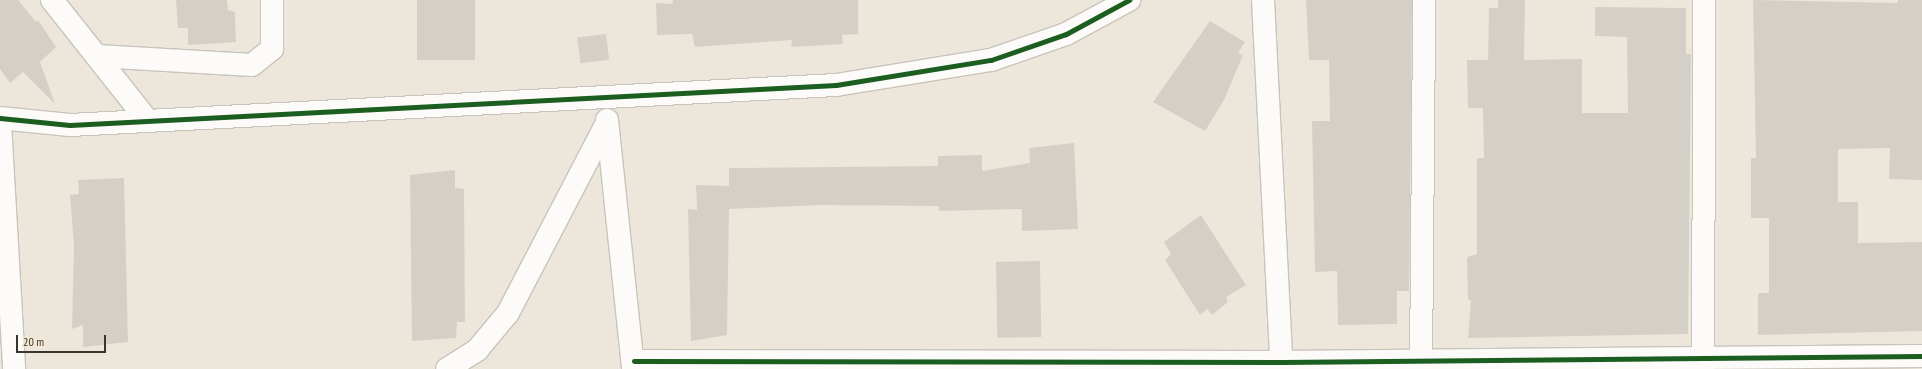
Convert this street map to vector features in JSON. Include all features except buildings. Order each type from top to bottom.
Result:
[{"type":"street","points":[[52,0],[98,56],[148,121]]},
{"type":"street","points":[[98,56],[252,65],[272,49],[272,0]]},
{"type":"street","points":[[0,118],[70,125],[836,85],[927,72],[991,60],[1066,34],[1129,0]]},
{"type":"street","points":[[1263,0],[1282,366]]},
{"type":"street","points":[[1422,364],[1424,0]]},
{"type":"street","points":[[1702,363],[1704,0]]},
{"type":"street","points":[[605,97],[634,365],[1282,366],[1702,363],[1922,356]]},
{"type":"street","points":[[0,123],[14,369]]},
{"type":"street","points":[[447,369],[477,350],[508,313],[607,123]]},
{"type":"cycle path","points":[[0,118],[70,125],[836,85],[991,60],[1066,34],[1129,0]]},
{"type":"cycle path","points":[[634,361],[1282,362],[1922,356]]}]
